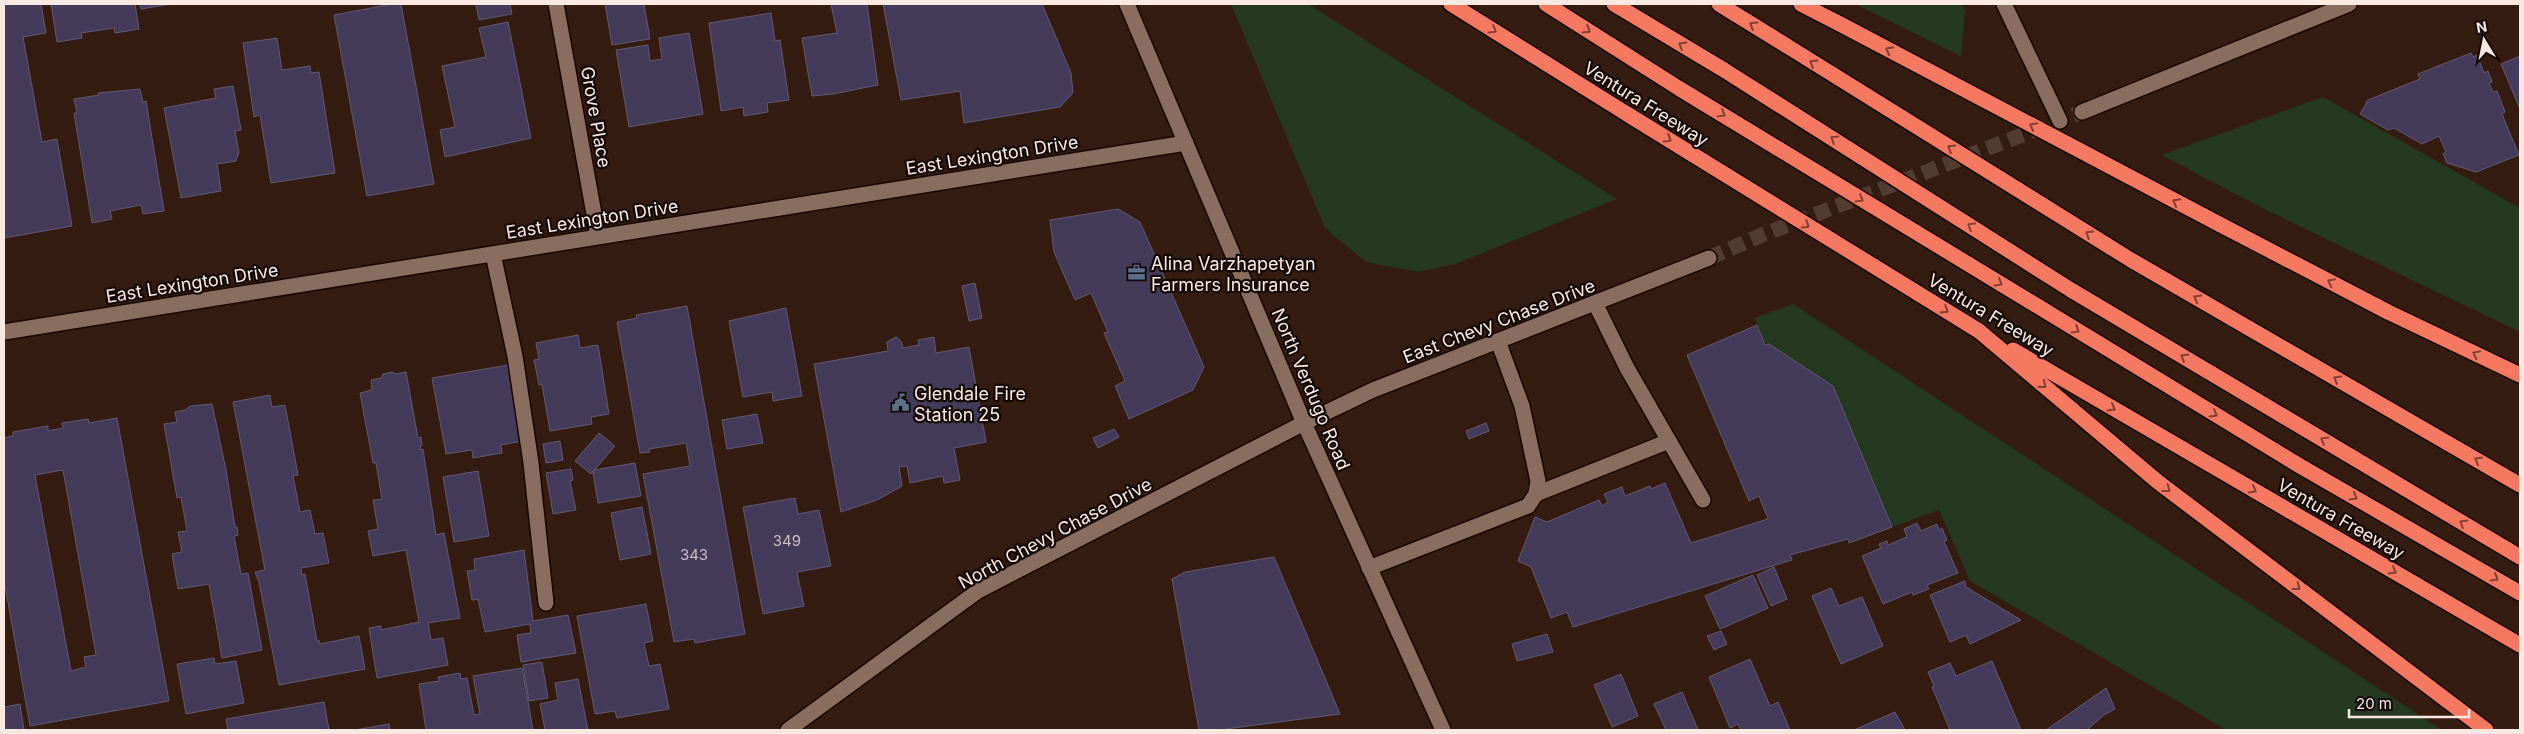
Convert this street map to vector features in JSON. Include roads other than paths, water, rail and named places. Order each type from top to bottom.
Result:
[{"type":"highway","name":"Ventura Freeway","points":[[1451,4],[1979,331],[2520,645]]},
{"type":"highway","points":[[1546,4],[1680,89],[2300,466],[2520,593]]},
{"type":"highway","points":[[1614,4],[1724,70],[2071,290],[2520,557]]},
{"type":"highway","points":[[1719,4],[2131,260],[2520,484]]},
{"type":"highway","points":[[1801,4],[2388,312],[2520,375]]},
{"type":"highway","points":[[1979,331],[2158,482],[2486,730]]},
{"type":"main road","name":"Grove Place","points":[[556,4],[598,236]]},
{"type":"main road","name":"North Verdugo Road","points":[[1127,4],[1304,423],[1443,730]]},
{"type":"main road","points":[[2004,4],[2060,121]]},
{"type":"main road","points":[[2082,112],[2328,8],[2349,4]]},
{"type":"main road","name":"East Lexington Drive","points":[[4,332],[1186,143]]},
{"type":"main road","points":[[493,254],[515,356],[531,463],[546,603]]},
{"type":"main road","name":"East Chevy Chase Drive","points":[[1304,423],[1373,390],[1709,258]]},
{"type":"main road","points":[[1595,303],[1627,368],[1702,500]]},
{"type":"main road","points":[[1370,568],[1528,506],[1536,494],[1538,481],[1522,406],[1498,341]]},
{"type":"main road","name":"North Chevy Chase Drive","points":[[788,730],[978,591],[1304,423]]},
{"type":"main road","points":[[1536,494],[1668,441]]},
{"type":"tunnel","points":[[1709,258],[1762,235],[2082,112]]},
{"type":"place","name":"Alina Varzhapetyan Farmers Insurance","points":[[1137,273]]},
{"type":"place","name":"Glendale Fire Station 25","points":[[900,403]]}]
